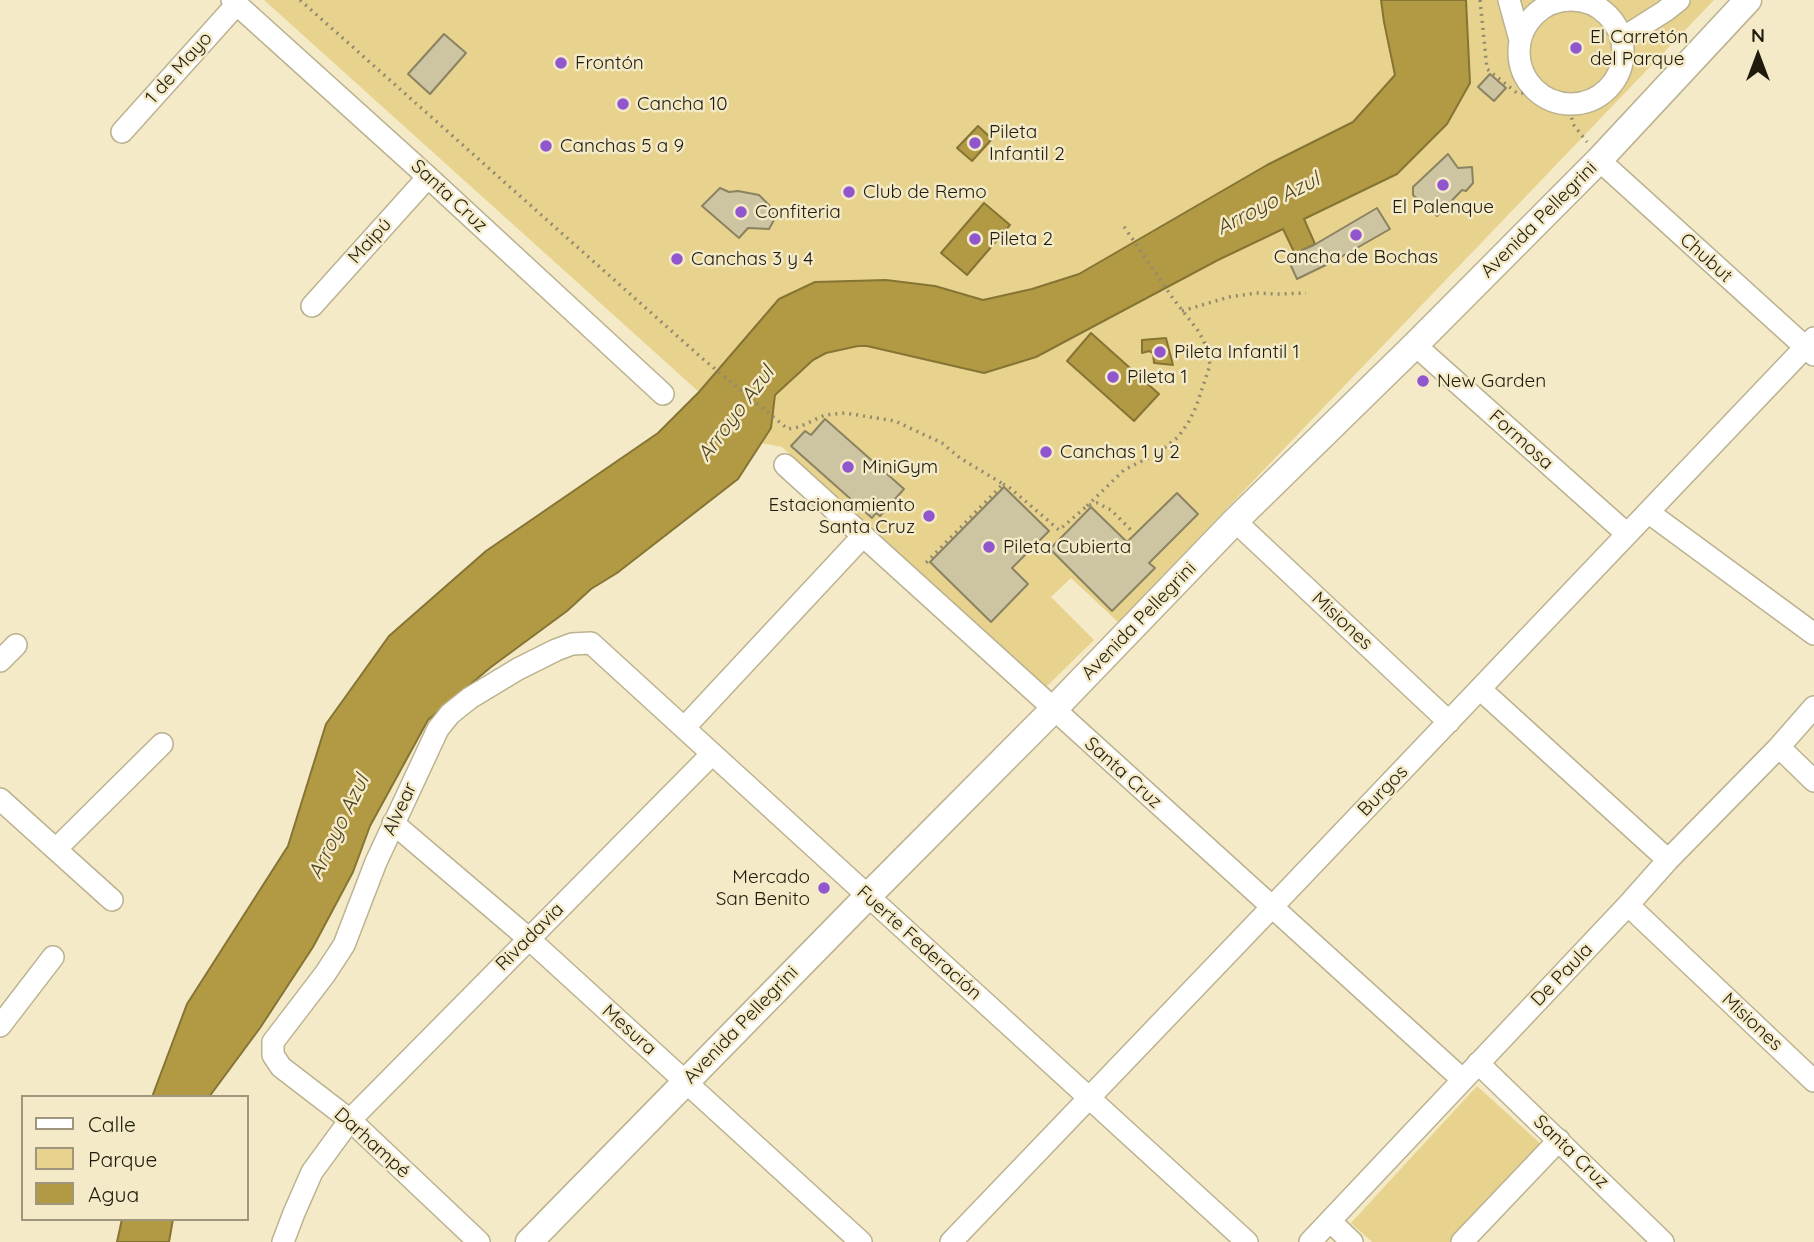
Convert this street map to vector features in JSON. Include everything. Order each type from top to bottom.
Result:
[{"type":"main road","name":"Avenida Pellegrini","points":[[528,1242],[1053,710],[1207,538],[1235,521],[1415,345],[1599,160],[1748,0]]},
{"type":"street","points":[[1509,0],[1521,40]]},
{"type":"street","points":[[1621,39],[1679,0]]},
{"type":"street","points":[[1563,1],[1593,5],[1615,25],[1621,39],[1621,66],[1616,79],[1596,98],[1569,104],[1548,99],[1529,82],[1522,69],[1519,55],[1521,40],[1526,26],[1536,14],[1549,6],[1563,1]]},
{"type":"street","name":"1 de Mayo","points":[[122,132],[234,2]]},
{"type":"street","name":"Santa Cruz","points":[[234,2],[663,394]]},
{"type":"street","name":"Chubut","points":[[1599,160],[1811,347]]},
{"type":"street","name":"Maipú","points":[[312,306],[428,177]]},
{"type":"street","name":"Formosa","points":[[1415,345],[1627,534]]},
{"type":"street","name":"Burgos","points":[[951,1242],[1648,512],[1811,347]]},
{"type":"street","name":"Santa Cruz","points":[[785,465],[1463,1080]]},
{"type":"street","points":[[1648,512],[1814,634]]},
{"type":"street","name":"Misiones","points":[[1235,521],[1449,722]]},
{"type":"street","points":[[684,728],[863,536]]},
{"type":"street","name":"Fuerte Federación","points":[[591,643],[1247,1242]]},
{"type":"street","name":"Alvear","points":[[273,1042],[344,945],[376,862],[438,729],[450,714],[470,698],[518,669],[572,644],[591,643]]},
{"type":"street","points":[[0,662],[16,645]]},
{"type":"street","points":[[1480,689],[1668,860]]},
{"type":"street","name":"De Paula","points":[[1310,1242],[1814,708]]},
{"type":"street","points":[[56,849],[162,744]]},
{"type":"street","points":[[1779,747],[1814,781]]},
{"type":"street","name":"Rivadavia","points":[[283,1242],[312,1172],[350,1121],[712,754]]},
{"type":"street","points":[[0,799],[112,900]]},
{"type":"street","name":"Mesura","points":[[393,823],[528,938],[861,1242]]},
{"type":"street","name":"Misiones","points":[[1628,905],[1814,1081]]},
{"type":"street","points":[[0,1026],[53,957]]},
{"type":"street","name":"Darhampé","points":[[273,1042],[272,1055],[276,1061],[350,1121],[479,1242]]},
{"type":"street","name":"Santa Cruz","points":[[1478,1063],[1663,1242]]},
{"type":"street","points":[[1462,1242],[1559,1140]]},
{"type":"street","points":[[1330,1221],[1352,1242]]},
{"type":"path","points":[[300,0],[704,359],[788,429],[825,415],[845,413],[895,421],[942,443],[960,458],[1010,488],[1059,530],[1124,470],[1158,453],[1178,436],[1196,407],[1210,365],[1207,348],[1199,332],[1123,225]]},
{"type":"path","points":[[1480,0],[1487,69],[1517,93],[1539,93]]},
{"type":"path","points":[[1569,104],[1573,124],[1599,160]]},
{"type":"path","points":[[1182,311],[1229,297],[1256,293],[1306,293]]},
{"type":"path","points":[[909,579],[1003,484]]},
{"type":"path","points":[[1087,506],[1097,503],[1111,510],[1132,531]]},
{"type":"green space","name":"Club de Remo","points":[[264,0],[1381,0],[1395,75],[1353,122],[1267,165],[1079,274],[1032,289],[983,300],[935,286],[779,299],[699,392]]},
{"type":"green space","points":[[1466,0],[1714,0],[1118,622],[1071,578],[1051,597],[1094,640],[1046,687],[782,447],[761,443],[771,428],[775,395],[813,360],[826,353],[867,346],[984,373],[1036,357],[1283,228],[1469,83]]},
{"type":"green space","points":[[1477,1086],[1541,1144],[1451,1242],[1372,1242],[1351,1223]]},
{"type":"water","name":"Arroyo Azul","points":[[1381,0],[1466,0],[1470,83],[1447,124],[1397,174],[1304,219],[1315,244],[1295,254],[1283,229],[1218,260],[1036,357],[984,373],[867,346],[826,353],[813,360],[775,395],[771,428],[738,479],[617,573],[591,589],[567,611],[491,667],[428,720],[370,826],[353,872],[313,947],[260,1028],[210,1095],[153,1095],[187,1004],[288,846],[326,724],[389,636],[486,551],[658,433],[699,392],[779,299],[815,282],[886,280],[935,286],[983,300],[1032,289],[1079,274],[1267,165],[1353,122],[1395,75]]},
{"type":"water","name":"Pileta Infantil 2","points":[[978,126],[992,139],[972,161],[957,148]]},
{"type":"water","name":"Pileta 2","points":[[984,203],[1010,225],[967,275],[941,253]]},
{"type":"water","name":"Pileta 1","points":[[1091,333],[1159,394],[1134,421],[1067,361]]},
{"type":"water","name":"Pileta Infantil 1","points":[[1166,338],[1173,365],[1154,363],[1153,353],[1142,353],[1142,340]]},
{"type":"water","points":[[122,1221],[173,1221],[169,1242],[117,1242]]},
{"type":"building","points":[[444,34],[466,53],[430,94],[408,74]]},
{"type":"building","points":[[1490,74],[1506,88],[1494,101],[1478,87]]},
{"type":"building","name":"El Palenque","points":[[1448,154],[1458,168],[1472,167],[1473,183],[1466,191],[1462,190],[1437,216],[1427,204],[1420,202],[1413,195],[1413,187]]},
{"type":"building","name":"Confiteria","points":[[720,188],[729,192],[759,195],[769,205],[775,218],[769,229],[748,228],[739,238],[702,206]]},
{"type":"building","name":"Cancha de Bochas","points":[[1377,208],[1390,229],[1297,279],[1287,257],[1314,245]]},
{"type":"building","name":"MiniGym","points":[[825,419],[904,489],[880,516],[876,513],[872,518],[791,446],[805,431],[811,435]]},
{"type":"building","name":"Pileta Cubierta","points":[[1004,487],[1049,531],[1012,568],[1028,584],[991,622],[930,562]]},
{"type":"building","points":[[1177,493],[1198,514],[1149,563],[1155,568],[1112,611],[1050,549],[1091,507],[1127,542]]},
{"type":"place","name":"El Carretón del Parque","points":[[1576,48]]},
{"type":"place","name":"Frontón","points":[[561,63]]},
{"type":"place","name":"Cancha 10","points":[[623,104]]},
{"type":"place","name":"Pileta Infantil 2","points":[[975,143]]},
{"type":"place","name":"Canchas 5 a 9","points":[[546,146]]},
{"type":"place","name":"El Palenque","points":[[1443,185]]},
{"type":"place","name":"Club de Remo","points":[[849,192]]},
{"type":"place","name":"Confiteria","points":[[741,212]]},
{"type":"place","name":"Cancha de Bochas","points":[[1356,235]]},
{"type":"place","name":"Pileta 2","points":[[975,239]]},
{"type":"place","name":"Canchas 3 y 4","points":[[677,259]]},
{"type":"place","name":"Pileta Infantil 1","points":[[1160,352]]},
{"type":"place","name":"Pileta 1","points":[[1113,377]]},
{"type":"place","name":"New Garden","points":[[1423,381]]},
{"type":"place","name":"Canchas 1 y 2","points":[[1046,452]]},
{"type":"place","name":"MiniGym","points":[[848,467]]},
{"type":"place","name":"Estacionamiento Santa Cruz","points":[[929,516]]},
{"type":"place","name":"Pileta Cubierta","points":[[989,547]]},
{"type":"place","name":"Mercado San Benito","points":[[824,888]]}]
